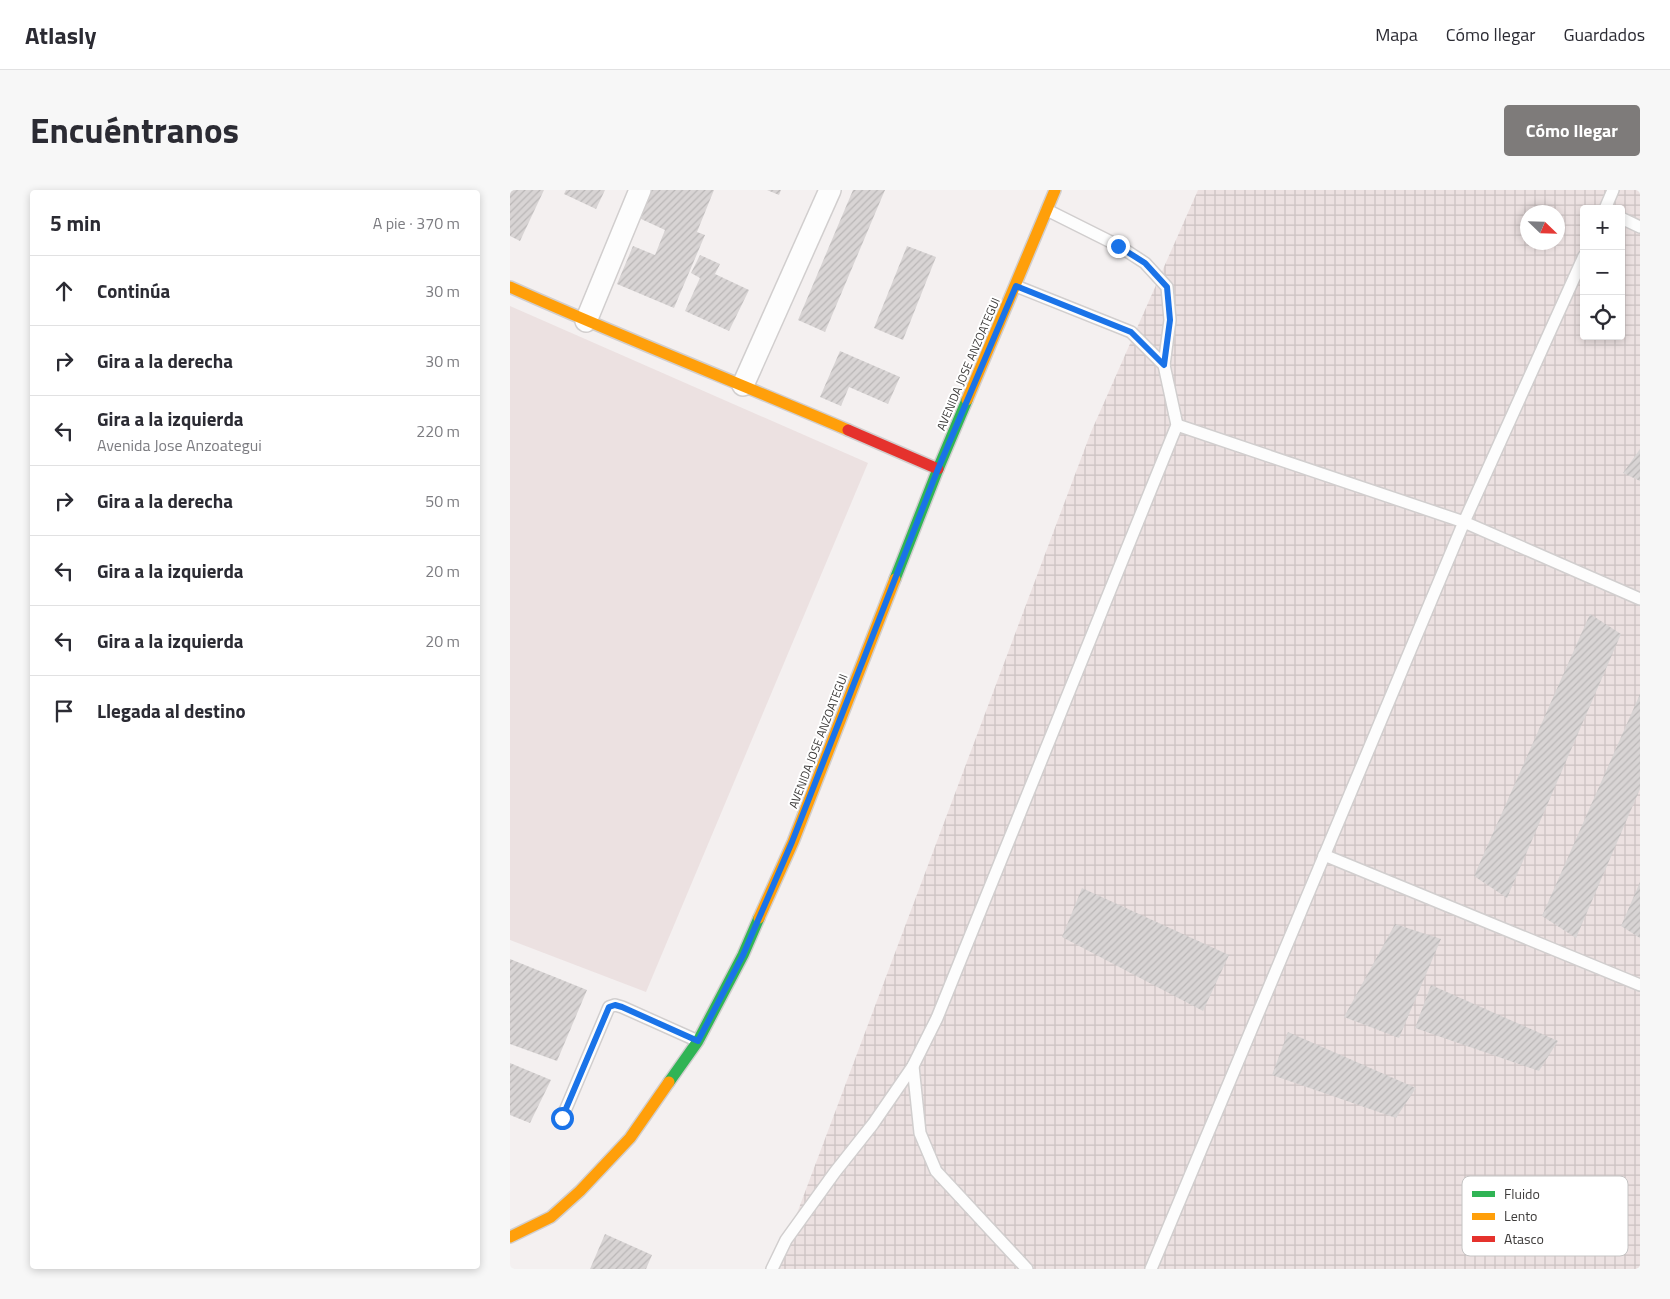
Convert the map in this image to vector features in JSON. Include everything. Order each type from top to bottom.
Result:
[{"type":"street","points":[[586,321],[640,190]]},
{"type":"street","points":[[743,385],[830,190]]},
{"type":"street","name":"AVENIDA JOSE ANZOATEGUI","points":[[510,1237],[551,1216],[580,1190],[630,1138],[698,1041],[743,955],[821,773],[938,469],[1055,190]]},
{"type":"street","points":[[510,287],[586,321],[743,385],[938,469]]},
{"type":"lane","points":[[1607,205],[1613,190]]},
{"type":"lane","points":[[772,1269],[786,1240],[835,1172],[874,1124],[913,1066],[937,1018],[1177,426],[1164,365],[1170,320],[1167,287],[1145,263],[1047,210]]},
{"type":"lane","points":[[1625,220],[1640,227]]},
{"type":"lane","points":[[1151,1269],[1464,522],[1580,265]]},
{"type":"lane","points":[[1016,286],[1131,332],[1164,365]]},
{"type":"lane","points":[[1177,426],[1464,522],[1640,599]]},
{"type":"lane","points":[[1324,855],[1640,985]]},
{"type":"lane","points":[[562,1118],[609,1007],[615,1005],[622,1007],[698,1041]]},
{"type":"lane","points":[[913,1066],[920,1133],[936,1171],[1027,1269]]},
{"type":"shaded area","points":[[1198,190],[1640,190],[1640,1269],[776,1269],[1091,432]]},
{"type":"shaded area","points":[[510,306],[868,463],[646,992],[510,940]]},
{"type":"building","points":[[510,190],[544,190],[520,241],[510,236]]},
{"type":"building","points":[[566,190],[605,190],[596,209],[564,194]]},
{"type":"building","points":[[651,190],[714,190],[697,232],[705,235],[674,308],[617,284],[633,246],[655,255],[665,230],[639,218]]},
{"type":"building","points":[[767,190],[781,190],[779,195]]},
{"type":"building","points":[[853,190],[885,190],[825,332],[798,320]]},
{"type":"building","points":[[907,246],[936,257],[903,340],[874,328]]},
{"type":"building","points":[[700,255],[720,264],[715,274],[749,290],[729,331],[685,311],[700,278],[691,273]]},
{"type":"building","points":[[840,351],[900,377],[888,404],[849,387],[841,406],[820,397]]},
{"type":"building","points":[[1640,449],[1640,481],[1623,473]]},
{"type":"building","points":[[1590,614],[1621,634],[1507,898],[1474,876]]},
{"type":"building","points":[[1640,694],[1640,789],[1576,938],[1542,916]]},
{"type":"building","points":[[1640,882],[1640,938],[1621,926]]},
{"type":"building","points":[[1082,888],[1229,955],[1203,1011],[1062,937]]},
{"type":"building","points":[[1395,924],[1441,939],[1399,1038],[1344,1017]]},
{"type":"building","points":[[510,959],[587,990],[557,1061],[510,1044]]},
{"type":"building","points":[[1431,985],[1558,1041],[1539,1071],[1415,1028]]},
{"type":"building","points":[[1288,1032],[1416,1088],[1396,1118],[1272,1075]]},
{"type":"building","points":[[510,1063],[551,1080],[530,1123],[510,1115]]},
{"type":"building","points":[[605,1234],[652,1255],[646,1269],[590,1269]]},
{"type":"traffic: fast","points":[[895,579],[967,400]]},
{"type":"traffic: fast","points":[[669,1082],[698,1041],[743,955],[759,918]]},
{"type":"traffic: slow","points":[[967,400],[1055,190]]},
{"type":"traffic: slow","points":[[510,287],[848,430]]},
{"type":"traffic: slow","points":[[759,918],[793,842],[895,579]]},
{"type":"traffic: slow","points":[[510,1237],[551,1217],[580,1191],[630,1138],[669,1082]]},
{"type":"traffic: jam","points":[[848,430],[938,469]]},
{"type":"route","points":[[562,1118],[609,1007],[615,1005],[622,1007],[698,1041],[743,955],[765,907],[817,782],[938,469],[1016,286],[1131,332],[1164,365],[1170,320],[1167,287],[1145,263],[1118,246]]}]
